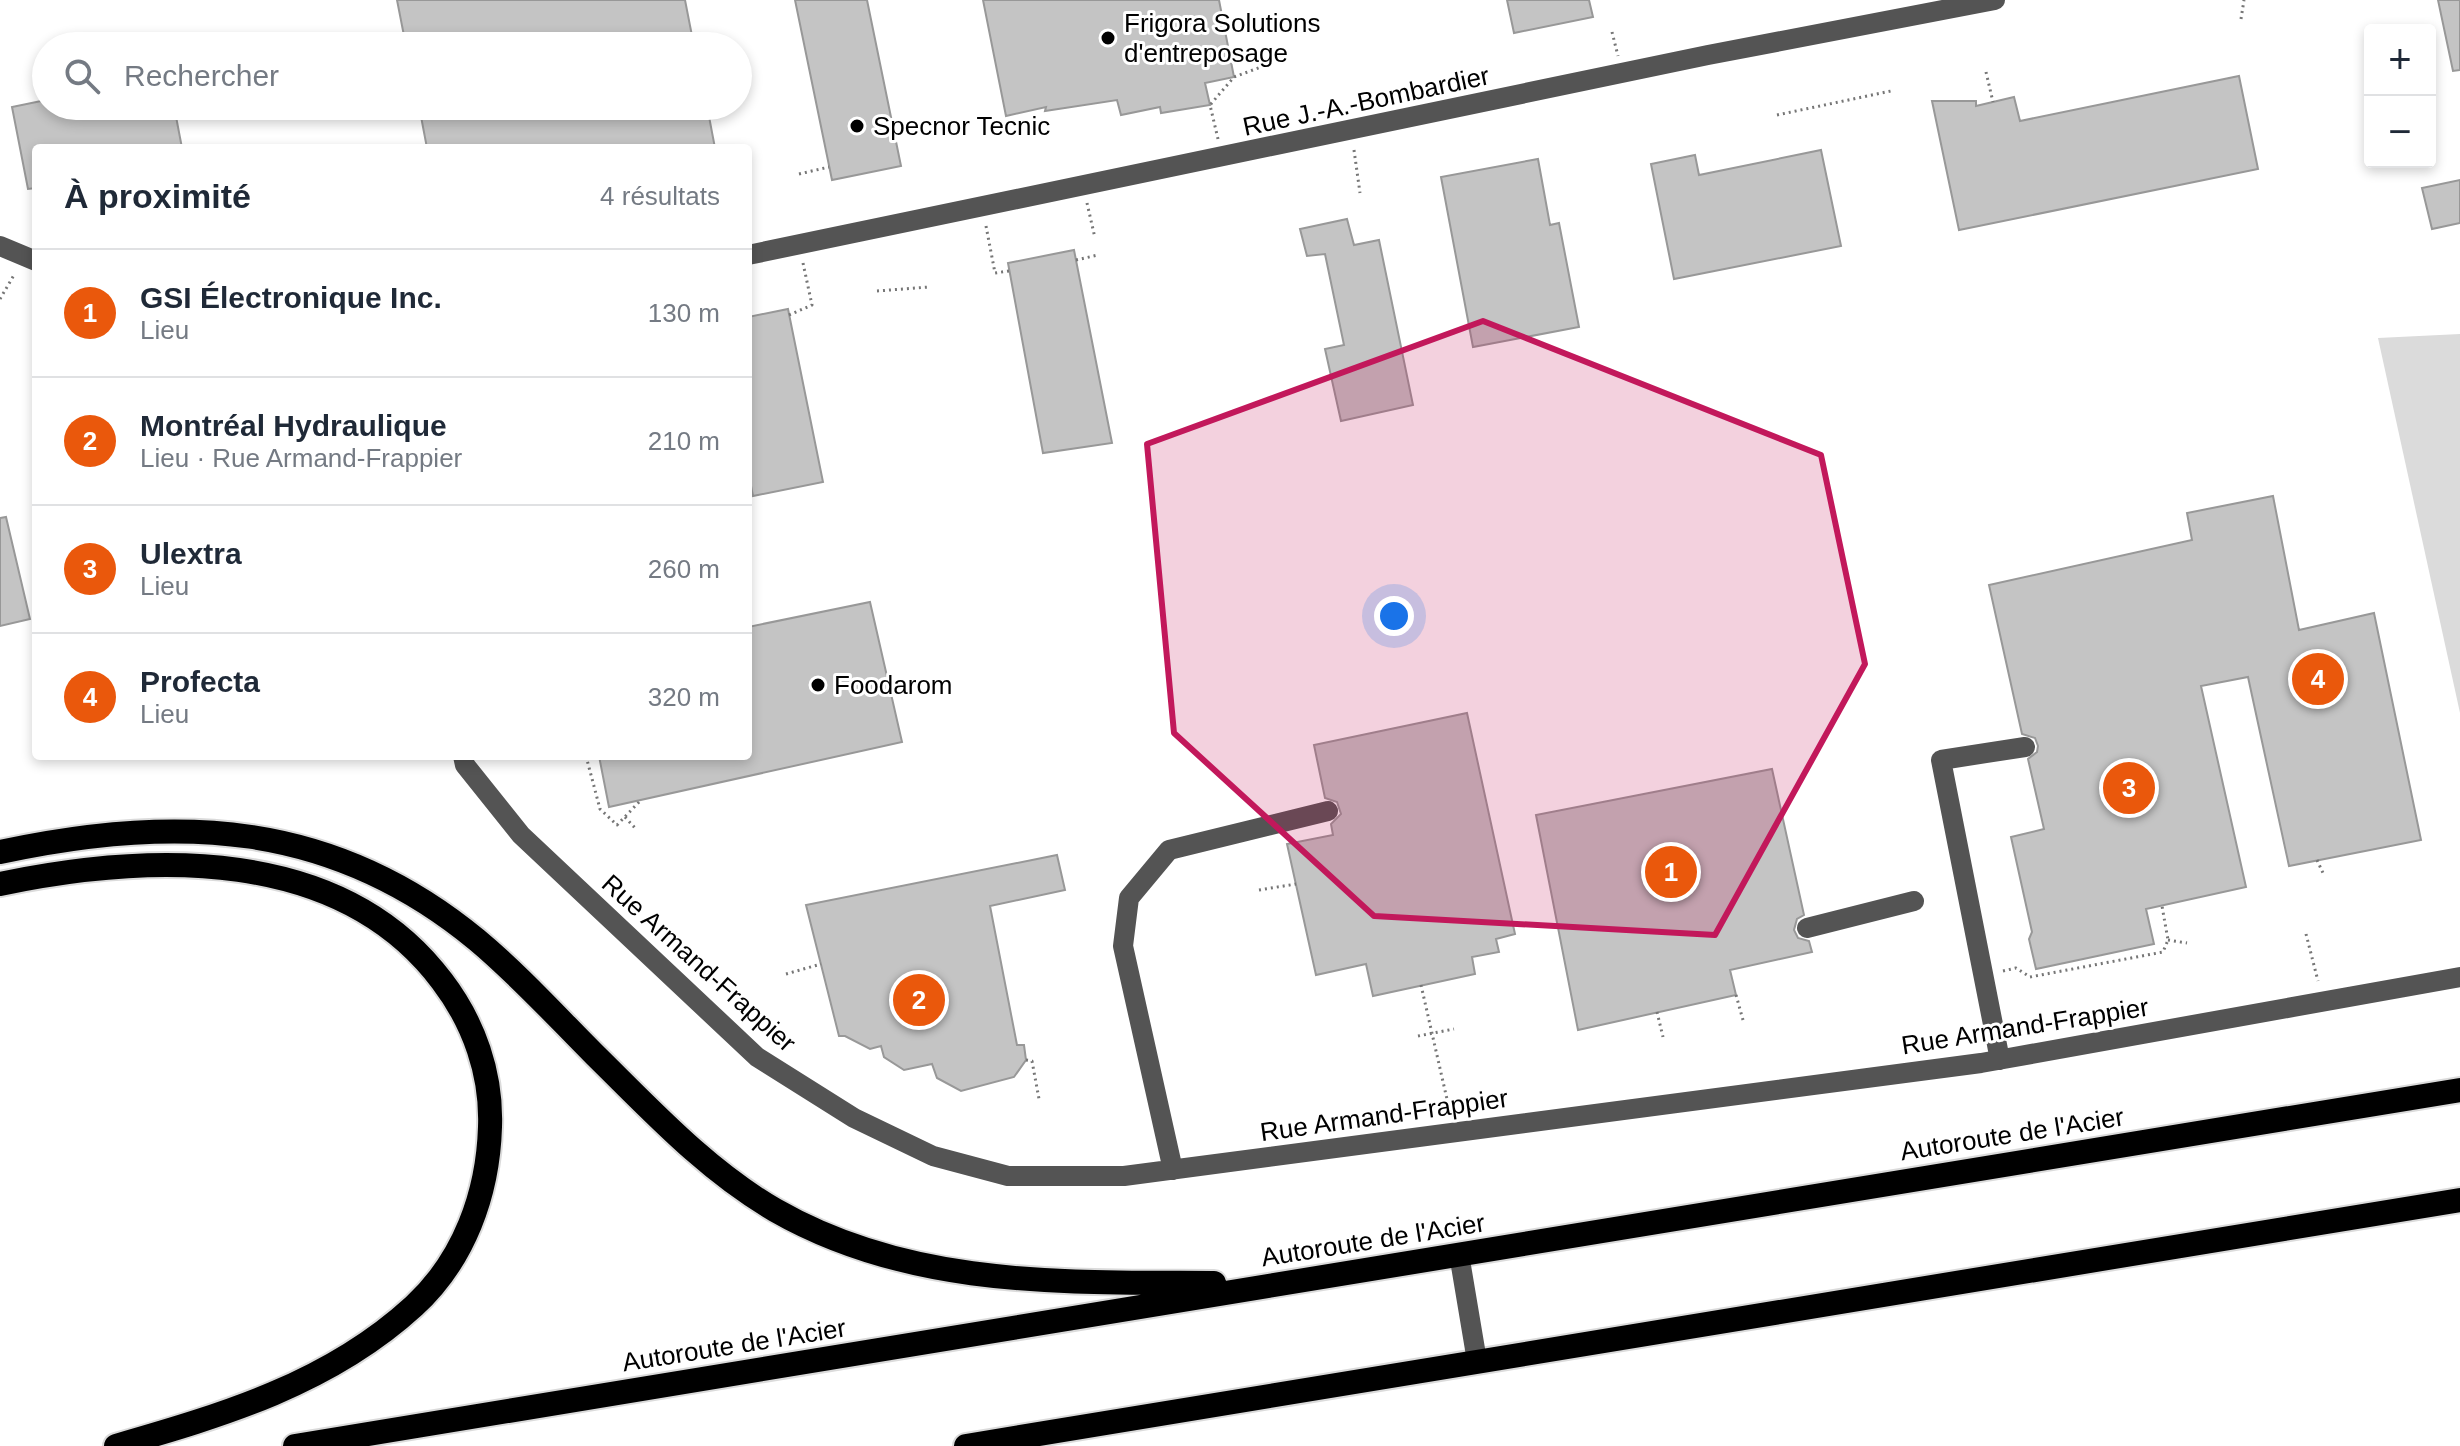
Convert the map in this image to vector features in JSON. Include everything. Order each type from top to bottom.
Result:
[{"type":"highway","points":[[0,852],[101,832],[200,830],[288,844],[366,871],[421,900],[477,940],[672,1130],[726,1177],[777,1211],[862,1249],[924,1267],[1013,1280],[1284,1283]]},
{"type":"highway","points":[[0,884],[90,867],[173,863],[252,872],[326,894],[388,927],[422,956],[461,1009],[479,1047],[485,1072],[490,1142],[476,1210],[458,1252],[414,1306],[350,1355],[289,1388],[234,1411],[116,1446]]},
{"type":"highway","name":"Autoroute de l'Acier","points":[[295,1446],[2460,1090]]},
{"type":"highway","points":[[966,1446],[2460,1200]]},
{"type":"street","name":"Rue J.-A.-Bombardier","points":[[752,254],[1995,0]]},
{"type":"street","points":[[0,246],[31,259]]},
{"type":"street","points":[[2000,1060],[1941,760],[2025,747]]},
{"type":"street","name":"Rue Armand-Frappier","points":[[464,760],[521,835],[757,1057],[854,1118],[933,1156],[1008,1176],[1124,1176],[2000,1060],[2460,977]]},
{"type":"street","points":[[1173,1170],[1123,946],[1129,898],[1169,850],[1328,811]]},
{"type":"street","points":[[1807,928],[1914,901]]},
{"type":"street","points":[[1459,1254],[1477,1361]]},
{"type":"path","points":[[2241,19],[2244,0]]},
{"type":"path","points":[[1222,157],[1210,105],[1234,77],[1261,67]]},
{"type":"path","points":[[1986,72],[1993,102]]},
{"type":"path","points":[[1777,115],[1891,91]]},
{"type":"path","points":[[1351,130],[1360,193]]},
{"type":"path","points":[[799,174],[829,167]]},
{"type":"path","points":[[1083,186],[1095,238]]},
{"type":"path","points":[[983,206],[995,273],[1009,271]]},
{"type":"path","points":[[789,315],[812,305],[800,244]]},
{"type":"path","points":[[1076,260],[1098,255]]},
{"type":"path","points":[[0,299],[31,259]]},
{"type":"path","points":[[877,291],[929,287]]},
{"type":"path","points":[[587,760],[600,809],[617,825],[641,800]]},
{"type":"path","points":[[625,817],[635,828]]},
{"type":"path","points":[[2317,860],[2323,873]]},
{"type":"path","points":[[1259,890],[1296,884]]},
{"type":"path","points":[[1984,976],[2016,968],[2030,977],[2163,952],[2168,940],[2162,906]]},
{"type":"path","points":[[2306,934],[2318,981]]},
{"type":"path","points":[[2168,940],[2187,943]]},
{"type":"path","points":[[2068,963],[2069,969]]},
{"type":"path","points":[[786,974],[821,964]]},
{"type":"path","points":[[1421,985],[1449,1108]]},
{"type":"path","points":[[1736,995],[1743,1020]]},
{"type":"path","points":[[1657,1012],[1663,1037]]},
{"type":"path","points":[[1418,1036],[1454,1029]]},
{"type":"path","points":[[1026,1060],[1032,1061],[1039,1099]]},
{"type":"highlighted area","points":[[1483,321],[1821,455],[1865,664],[1715,935],[1374,916],[1174,733],[1147,444]]},
{"type":"shaded area","points":[[2460,334],[2460,713],[2378,338]]},
{"type":"building","points":[[397,0],[685,0],[691,32],[403,32]]},
{"type":"building","name":"Specnor Tecnic","points":[[795,0],[867,0],[901,166],[832,180]]},
{"type":"building","name":"Frigora Solutions d'entreposage","points":[[983,0],[1219,0],[1234,77],[1205,83],[1210,105],[1161,113],[1160,107],[1121,115],[1117,100],[1045,111],[1046,107],[1006,116]]},
{"type":"building","points":[[1507,0],[1589,0],[1593,17],[1514,33]]},
{"type":"building","points":[[2438,0],[2460,0],[2460,70],[2453,71]]},
{"type":"building","points":[[2239,76],[2258,169],[1959,230],[1932,101],[1976,101],[1976,106],[2014,97],[2020,121]]},
{"type":"building","points":[[32,103],[32,120],[177,120],[181,144],[32,144],[32,188],[28,189],[12,107]]},
{"type":"building","points":[[422,120],[710,120],[714,144],[426,144]]},
{"type":"building","points":[[1821,150],[1841,246],[1674,279],[1651,164],[1695,155],[1699,175]]},
{"type":"building","points":[[1538,159],[1550,225],[1559,223],[1579,327],[1473,347],[1441,177]]},
{"type":"building","points":[[2460,180],[2460,223],[2432,229],[2422,188]]},
{"type":"building","points":[[1347,219],[1354,245],[1379,240],[1413,405],[1341,421],[1325,349],[1344,345],[1325,254],[1307,256],[1300,229]]},
{"type":"building","points":[[1074,250],[1112,443],[1043,453],[1008,263]]},
{"type":"building","points":[[788,309],[823,482],[753,496],[752,316]]},
{"type":"building","points":[[2273,496],[2299,630],[2374,613],[2421,840],[2289,866],[2248,677],[2201,686],[2246,887],[2146,909],[2154,944],[2036,969],[2029,939],[2032,932],[2011,837],[2044,829],[2028,759],[2037,752],[2038,746],[2035,738],[2022,734],[1989,585],[2192,540],[2187,513]]},
{"type":"building","points":[[6,517],[30,619],[0,626],[0,518]]},
{"type":"building","name":"Foodarom","points":[[870,602],[902,742],[609,807],[600,760],[752,760],[752,626]]},
{"type":"building","points":[[1467,713],[1515,934],[1496,939],[1499,952],[1472,957],[1475,974],[1373,996],[1366,964],[1316,975],[1287,844],[1333,835],[1331,824],[1341,814],[1337,802],[1325,798],[1314,745]]},
{"type":"building","points":[[1772,769],[1804,915],[1797,919],[1794,930],[1798,938],[1809,941],[1812,952],[1730,970],[1736,995],[1578,1030],[1536,815]]},
{"type":"building","points":[[1057,855],[1065,890],[990,906],[1017,1045],[1024,1045],[1026,1060],[1014,1077],[961,1091],[937,1078],[932,1064],[904,1070],[884,1057],[881,1046],[870,1049],[839,1036],[806,905]]},
{"type":"place","name":"Frigora Solutions d'entreposage","points":[[1108,38]]},
{"type":"place","name":"Specnor Tecnic","points":[[857,126]]},
{"type":"place","name":"Profecta","points":[[2318,679]]},
{"type":"place","name":"Foodarom","points":[[818,685]]},
{"type":"place","name":"Ulextra","points":[[2129,788]]},
{"type":"place","name":"GSI Électronique Inc.","points":[[1671,872]]},
{"type":"place","name":"Montréal Hydraulique","points":[[919,1000]]}]
